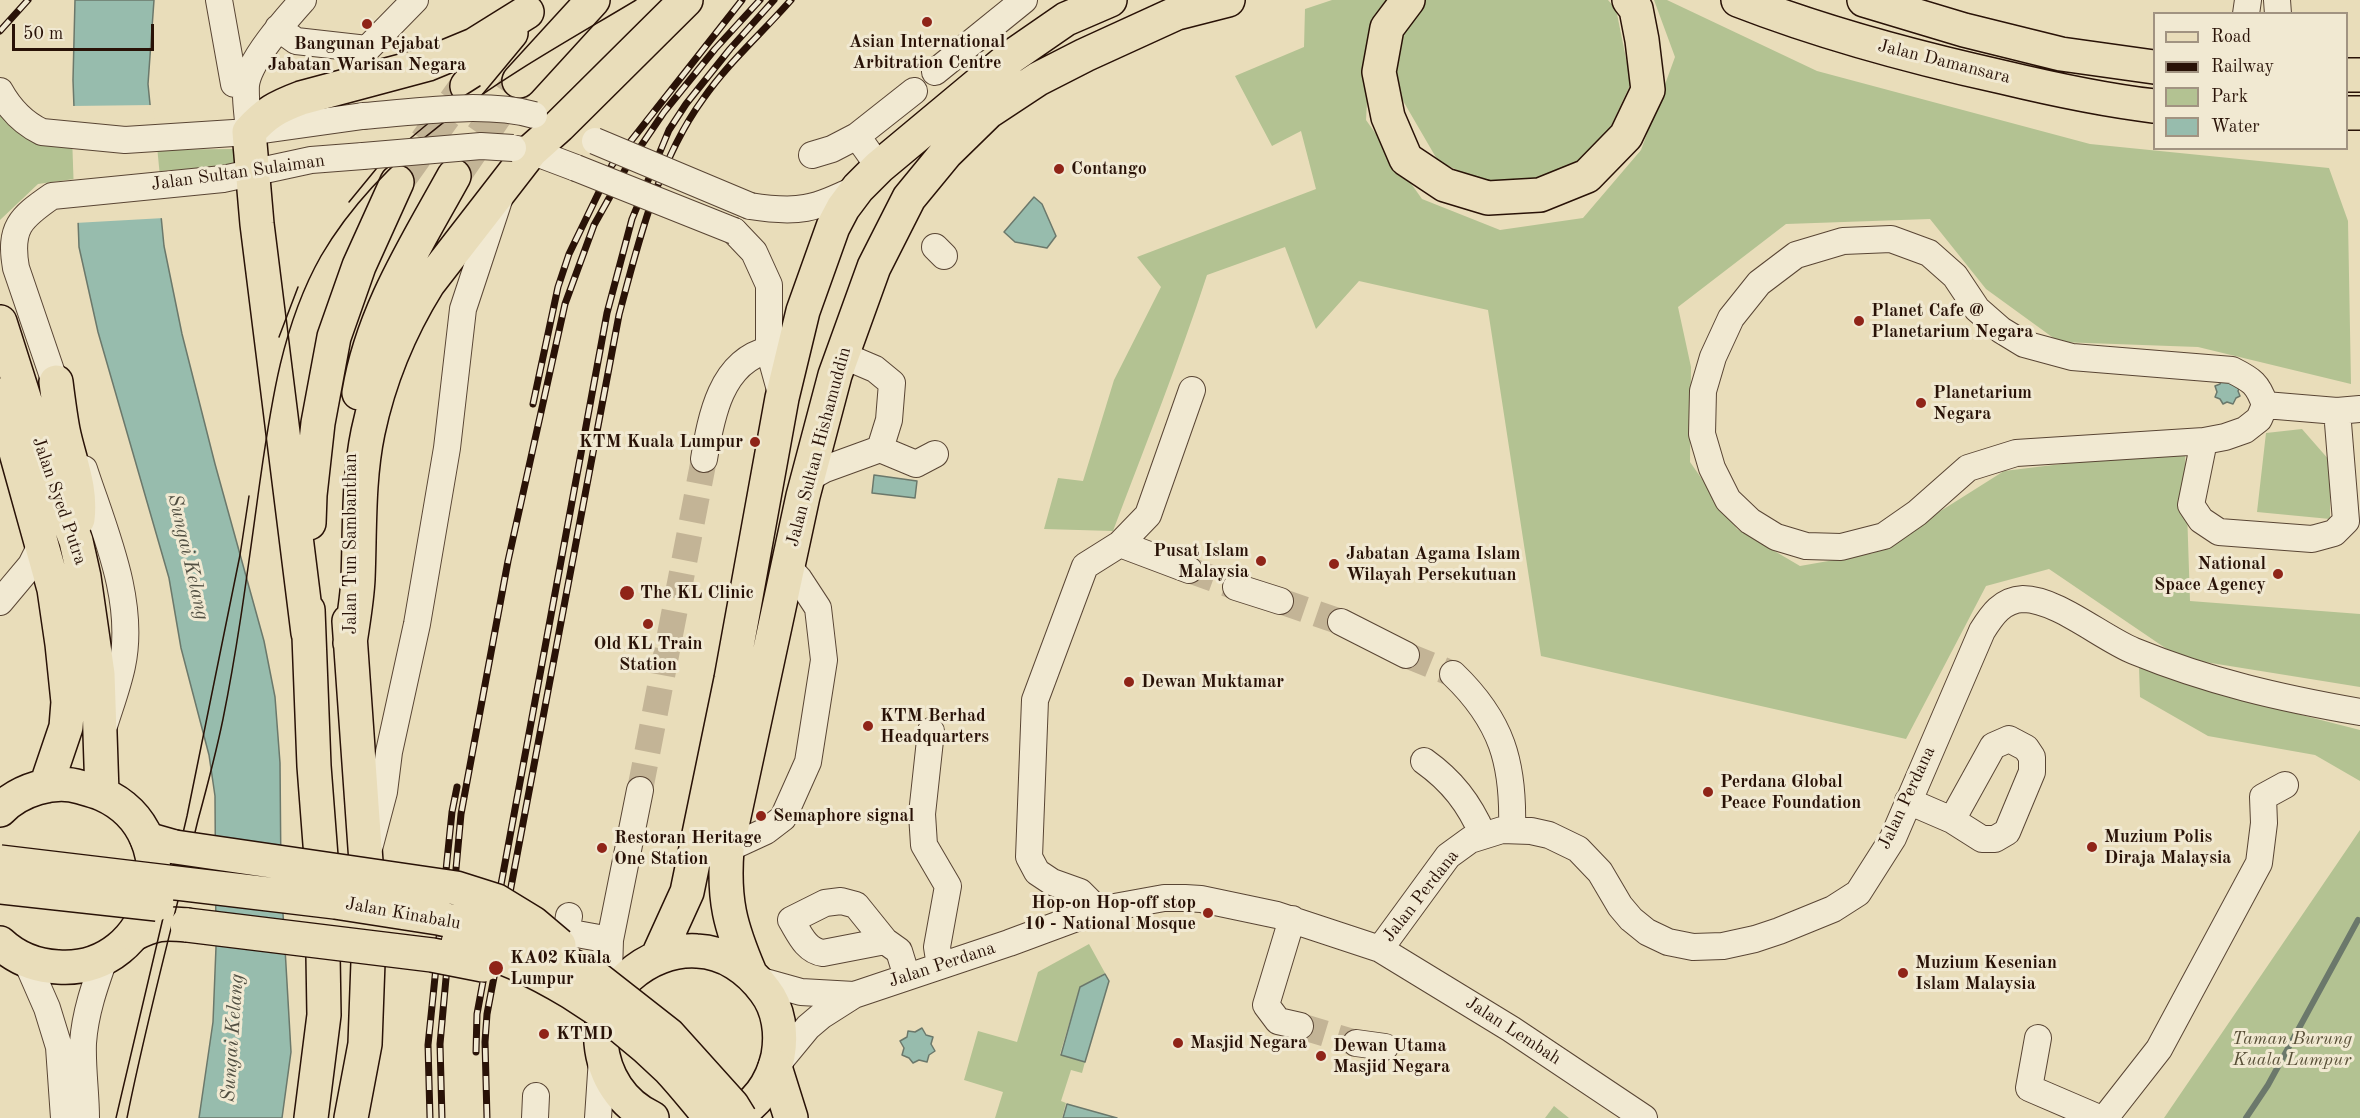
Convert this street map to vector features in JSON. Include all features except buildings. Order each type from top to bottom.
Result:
[{"type":"main road","points":[[519,81],[593,0]]},
{"type":"main road","points":[[350,643],[357,582],[363,467],[368,433],[376,398],[414,307],[428,284],[503,188],[522,149],[546,120],[686,0]]},
{"type":"main road","points":[[1011,57],[1046,14],[1067,0]]},
{"type":"main road","name":"Jalan Sultan Hishamuddin","points":[[657,958],[687,892],[694,864],[782,398],[803,311],[833,227],[843,208],[868,177],[1011,57],[1066,19],[1110,0]]},
{"type":"main road","name":"Jalan Sultan Hishamuddin","points":[[775,1067],[780,1046],[780,1030],[776,1012],[769,996],[754,977],[730,921],[725,880],[728,849],[807,479],[842,355],[874,267],[909,198],[946,153],[988,112],[1038,79],[1085,55],[1177,13],[1228,0]]},
{"type":"main road","points":[[1408,0],[1387,28],[1379,72],[1388,117],[1406,159],[1444,185],[1488,198],[1540,195],[1587,176],[1626,136],[1648,90],[1636,9],[1629,0]]},
{"type":"main road","name":"Jalan Damansara","points":[[1738,0],[1773,14],[1882,48],[2057,90],[2153,106]]},
{"type":"main road","name":"Jalan Damansara","points":[[1864,0],[1964,30],[2061,54],[2153,66]]},
{"type":"main road","points":[[467,86],[533,6]]},
{"type":"main road","points":[[308,633],[256,224],[238,175],[235,133],[281,105],[428,64],[474,45],[533,6]]},
{"type":"main road","name":"Jalan Tun Sambanthan","points":[[366,859],[350,643],[348,497],[352,437],[360,384],[389,296],[454,176]]},
{"type":"main road","name":"Jalan Tun Sambanthan","points":[[321,857],[308,633],[310,495],[318,423],[334,337],[360,266],[397,182]]},
{"type":"main road","name":"Jalan Syed Putra","points":[[0,322],[35,432],[75,541],[91,615],[98,674],[102,793]]},
{"type":"main road","points":[[56,382],[63,430],[77,480],[80,506],[75,541]]},
{"type":"main road","name":"Jalan Syed Putra","points":[[0,395],[54,589],[68,702],[66,727],[46,786]]},
{"type":"main road","points":[[2,806],[25,792],[46,786],[75,785],[102,793],[128,812],[161,843],[456,888],[497,901],[533,923],[601,991],[602,1055],[607,1073],[616,1089],[628,1102],[652,1118]]},
{"type":"main road","points":[[13,952],[46,966],[66,968],[105,957],[126,943],[145,917],[152,898],[153,858],[161,843]]},
{"type":"main road","name":"Jalan Kinabalu","points":[[0,862],[335,902],[438,918],[483,928],[528,944],[669,1035],[732,1105],[740,1118]]},
{"type":"main road","name":"Jalan Kinabalu","points":[[0,887],[428,935],[477,948],[549,977],[591,1005],[640,1042],[670,1071],[711,1118]]},
{"type":"main road","points":[[134,934],[153,924],[187,925],[432,955],[549,977]]},
{"type":"main road","points":[[601,991],[657,958],[682,951],[699,951],[734,961],[754,977]]},
{"type":"main road","points":[[311,1118],[324,1015],[324,955]]},
{"type":"main road","points":[[351,1118],[364,1044],[368,962]]},
{"type":"main road","points":[[730,1118],[749,1107],[760,1095],[775,1067]]},
{"type":"main road","points":[[775,1067],[791,1118]]},
{"type":"street","points":[[219,0],[234,84],[246,84]]},
{"type":"street","points":[[235,133],[246,84],[258,58],[278,28],[303,0]]},
{"type":"street","points":[[278,28],[296,41],[367,49],[415,0]]},
{"type":"street","points":[[935,72],[1024,0]]},
{"type":"street","points":[[0,91],[18,117],[30,127],[47,134],[125,140],[235,133],[363,116],[491,108],[512,109],[546,120],[750,206],[775,210],[807,209],[819,206],[868,177],[857,136]]},
{"type":"street","points":[[812,155],[832,149],[857,136],[914,91]]},
{"type":"street","name":"Jalan Sultan Sulaiman","points":[[101,735],[123,664],[125,621],[122,585],[16,268],[13,249],[14,235],[20,222],[30,211],[52,196],[238,175],[311,160],[481,146],[522,149],[734,231],[754,252],[769,285],[769,350],[782,398]]},
{"type":"street","points":[[366,859],[384,792],[389,752],[417,624],[447,448],[463,309],[503,188]]},
{"type":"street","points":[[1891,239],[1929,253],[1955,276],[1977,309],[2001,330],[2025,344],[2072,357],[2232,370],[2250,379],[2260,391],[2265,405],[2259,419],[2245,430],[2204,441],[2016,453],[1968,468],[1917,513],[1884,536],[1841,547],[1806,546],[1776,537],[1750,521],[1728,500],[1712,468],[1702,434],[1703,391],[1713,357],[1731,318],[1759,283],[1796,255],[1843,241],[1891,239]]},
{"type":"street","points":[[704,459],[714,407],[728,380],[752,355],[769,350]]},
{"type":"street","points":[[842,355],[875,369],[892,383],[889,420],[880,449]]},
{"type":"street","points":[[1098,910],[1080,892],[1052,882],[1037,872],[1029,857],[1035,700],[1085,566],[1120,544],[1148,515],[1192,390]]},
{"type":"street","points":[[2204,441],[2191,505],[2201,520],[2219,532],[2312,539],[2334,533],[2346,521],[2348,410],[2265,405]]},
{"type":"street","points":[[807,479],[825,469],[880,449],[916,464],[936,454]]},
{"type":"street","points":[[0,602],[31,565],[42,543]]},
{"type":"street","points":[[1120,544],[1189,570]]},
{"type":"street","points":[[728,849],[766,831],[783,818],[808,762],[824,660],[818,608],[788,567]]},
{"type":"street","points":[[1236,587],[1280,601]]},
{"type":"street","name":"Jalan Perdana","points":[[775,1067],[808,1027],[820,1016],[854,994],[1098,910],[1164,898],[1185,898],[1292,919],[1380,949],[1448,856],[1470,840],[1512,829],[1549,835],[1578,849],[1600,872],[1620,906],[1631,919],[1647,932],[1668,942],[1693,947],[1723,946],[1779,931],[1833,909],[1858,893],[1893,838],[1982,631],[1992,614],[2006,603],[2021,599],[2041,601],[2132,650],[2206,678],[2275,697],[2360,712]]},
{"type":"street","points":[[1341,622],[1406,655]]},
{"type":"street","points":[[1453,674],[1474,694],[1504,748],[1511,786],[1512,829]]},
{"type":"street","points":[[931,731],[922,814],[924,845],[948,886],[937,947],[940,966]]},
{"type":"street","points":[[1424,761],[1460,792],[1473,812],[1483,835]]},
{"type":"street","points":[[2105,1118],[2159,1049],[2259,864],[2264,823],[2264,797],[2285,785]]},
{"type":"street","points":[[601,991],[640,790]]},
{"type":"street","points":[[1908,801],[1952,820]]},
{"type":"street","points":[[1292,919],[1266,1005],[1278,1021],[1300,1026]]},
{"type":"street","points":[[549,977],[567,924],[610,940]]},
{"type":"street","points":[[885,941],[901,954],[907,977]]},
{"type":"street","name":"Jalan Lembah","points":[[1380,949],[1511,1029],[1644,1118]]},
{"type":"street","points":[[13,952],[47,1008],[59,1047],[64,1118]]},
{"type":"street","points":[[86,1118],[83,1067],[85,1028],[94,987],[105,957]]},
{"type":"street","name":"Jalan Perdana","points":[[754,977],[801,992],[854,994]]},
{"type":"street","points":[[2038,1038],[2029,1088],[2099,1118]]},
{"type":"street","points":[[1356,1043],[1385,1047]]},
{"type":"street","points":[[598,1118],[602,1055]]},
{"type":"green space","points":[[1332,0],[1389,0],[1371,29],[1366,120],[1422,199],[1500,230],[1583,218],[1641,150],[1675,57],[1654,0],[1667,0],[1817,71],[2090,144],[2329,168],[2348,221],[2351,384],[2198,347],[2059,342],[1986,289],[1930,219],[1786,224],[1678,307],[1691,367],[1690,462],[1737,529],[1800,566],[1874,553],[2004,471],[2185,449],[2190,601],[2360,614],[2360,687],[2180,658],[2049,569],[1986,586],[1906,739],[1541,656],[1488,310],[1359,281],[1316,329],[1285,247],[1207,275],[1113,531],[1044,529],[1058,478],[1083,481],[1114,380],[1161,287],[1137,257],[1316,189],[1301,131],[1272,146],[1235,76],[1304,47],[1305,9]]},
{"type":"green space","points":[[1418,0],[1608,0],[1616,9],[1631,83],[1598,154],[1555,181],[1495,188],[1438,161],[1395,87],[1398,29]]},
{"type":"green space","points":[[0,110],[8,124],[39,142],[69,148],[123,150],[234,149],[238,165],[96,176],[38,184],[0,220]]},
{"type":"green space","points":[[2302,429],[2330,461],[2330,519],[2257,512],[2266,433]]},
{"type":"green space","points":[[2139,667],[2270,707],[2360,730],[2360,781],[2315,755],[2208,736],[2140,697]]},
{"type":"green space","name":"Taman Burung Kuala Lumpur","points":[[2360,830],[2360,1118],[2164,1118]]},
{"type":"green space","points":[[1089,944],[1105,973],[1080,987],[1060,1054],[1085,1062],[1082,1073],[1071,1070],[1061,1101],[1066,1103],[1062,1118],[995,1118],[1003,1092],[964,1080],[978,1031],[1017,1042],[1038,972]]},
{"type":"green space","points":[[1554,1106],[1569,1118],[1545,1118]]},
{"type":"water","name":"Sungai Kelang","points":[[75,0],[154,0],[148,84],[164,246],[182,334],[264,641],[275,697],[280,763],[281,879],[291,1052],[282,1118],[199,1118],[213,1022],[216,947],[215,796],[209,755],[181,648],[169,578],[98,332],[79,247],[73,80]]},
{"type":"water","points":[[1034,197],[1042,204],[1056,236],[1047,248],[1015,242],[1004,232]]},
{"type":"water","points":[[2222,379],[2240,386],[2238,391],[2240,396],[2233,404],[2227,402],[2223,404],[2215,397],[2217,392],[2215,386],[2220,384]]},
{"type":"water","points":[[874,475],[917,481],[915,498],[872,493]]},
{"type":"water","points":[[1105,974],[1109,981],[1085,1062],[1061,1055],[1080,987]]},
{"type":"water","points":[[922,1028],[926,1035],[933,1037],[931,1044],[935,1051],[929,1055],[927,1062],[919,1060],[913,1063],[902,1055],[904,1048],[900,1041],[907,1037],[908,1031],[915,1032]]},
{"type":"water","points":[[1067,1104],[1117,1118],[1063,1118]]},
{"type":"pier","points":[[153,105],[164,218],[75,223],[71,106]]},
{"type":"waterway","points":[[2246,1118],[2268,1085],[2358,920]]},
{"type":"tunnel","points":[[454,176],[519,81]]},
{"type":"tunnel","points":[[397,182],[466,86]]},
{"type":"tunnel","points":[[640,790],[704,459]]},
{"type":"tunnel","points":[[1189,570],[1236,587]]},
{"type":"tunnel","points":[[1280,601],[1341,622]]},
{"type":"tunnel","points":[[1406,655],[1453,674]]},
{"type":"tunnel","points":[[1300,1026],[1356,1043]]},
{"type":"tram line","points":[[127,1118],[229,689],[264,452],[280,366],[287,337],[308,282],[321,256],[350,213],[384,175],[421,140],[504,80],[636,0]]},
{"type":"tram line","points":[[349,202],[381,163],[450,105],[480,86]]},
{"type":"tram line","points":[[279,337],[298,287]]},
{"type":"tram line","points":[[116,1118],[187,816],[240,555],[249,496]]},
{"type":"railway","points":[[0,31],[28,0]]},
{"type":"railway","points":[[533,404],[558,287],[569,254],[612,165],[742,0]]},
{"type":"railway","points":[[442,1118],[440,1044],[461,814],[508,561],[565,304],[594,225],[626,168],[664,112],[715,49],[760,0]]},
{"type":"railway","points":[[476,1052],[477,1014],[607,313],[632,219],[669,130],[686,104],[730,49],[774,0]]},
{"type":"railway","points":[[487,1118],[485,1042],[487,1014],[619,315],[651,203],[687,123],[723,73],[791,0]]},
{"type":"railway","points":[[430,1118],[428,1045],[452,812],[457,787]]},
{"type":"place","name":"Asian International Arbitration Centre","points":[[927,22]]},
{"type":"place","name":"Bangunan Pejabat Jabatan Warisan Negara","points":[[367,24]]},
{"type":"place","name":"Contango","points":[[1059,169]]},
{"type":"place","name":"Planet Cafe @ Planetarium Negara","points":[[1859,321]]},
{"type":"place","name":"Planetarium Negara","points":[[1921,403]]},
{"type":"place","name":"KTM Kuala Lumpur","points":[[755,442]]},
{"type":"place","name":"Pusat Islam Malaysia","points":[[1261,561]]},
{"type":"place","name":"Jabatan Agama Islam Wilayah Persekutuan","points":[[1334,564]]},
{"type":"place","name":"National Space Agency","points":[[2278,574]]},
{"type":"place","name":"The KL Clinic","points":[[627,593]]},
{"type":"place","name":"Old KL Train Station","points":[[648,624]]},
{"type":"place","name":"Dewan Muktamar","points":[[1129,682]]},
{"type":"place","name":"KTM Berhad Headquarters","points":[[868,726]]},
{"type":"place","name":"Perdana Global Peace Foundation","points":[[1708,792]]},
{"type":"place","name":"Semaphore signal","points":[[761,816]]},
{"type":"place","name":"Muzium Polis Diraja Malaysia","points":[[2092,847]]},
{"type":"place","name":"Restoran Heritage One Station","points":[[602,848]]},
{"type":"place","name":"Hop-on Hop-off stop 10 - National Mosque","points":[[1208,913]]},
{"type":"place","name":"KA02 Kuala Lumpur","points":[[496,968]]},
{"type":"place","name":"Muzium Kesenian Islam Malaysia","points":[[1903,973]]},
{"type":"place","name":"KTMD","points":[[544,1034]]},
{"type":"place","name":"Masjid Negara","points":[[1178,1043]]},
{"type":"place","name":"Dewan Utama Masjid Negara","points":[[1321,1056]]}]
